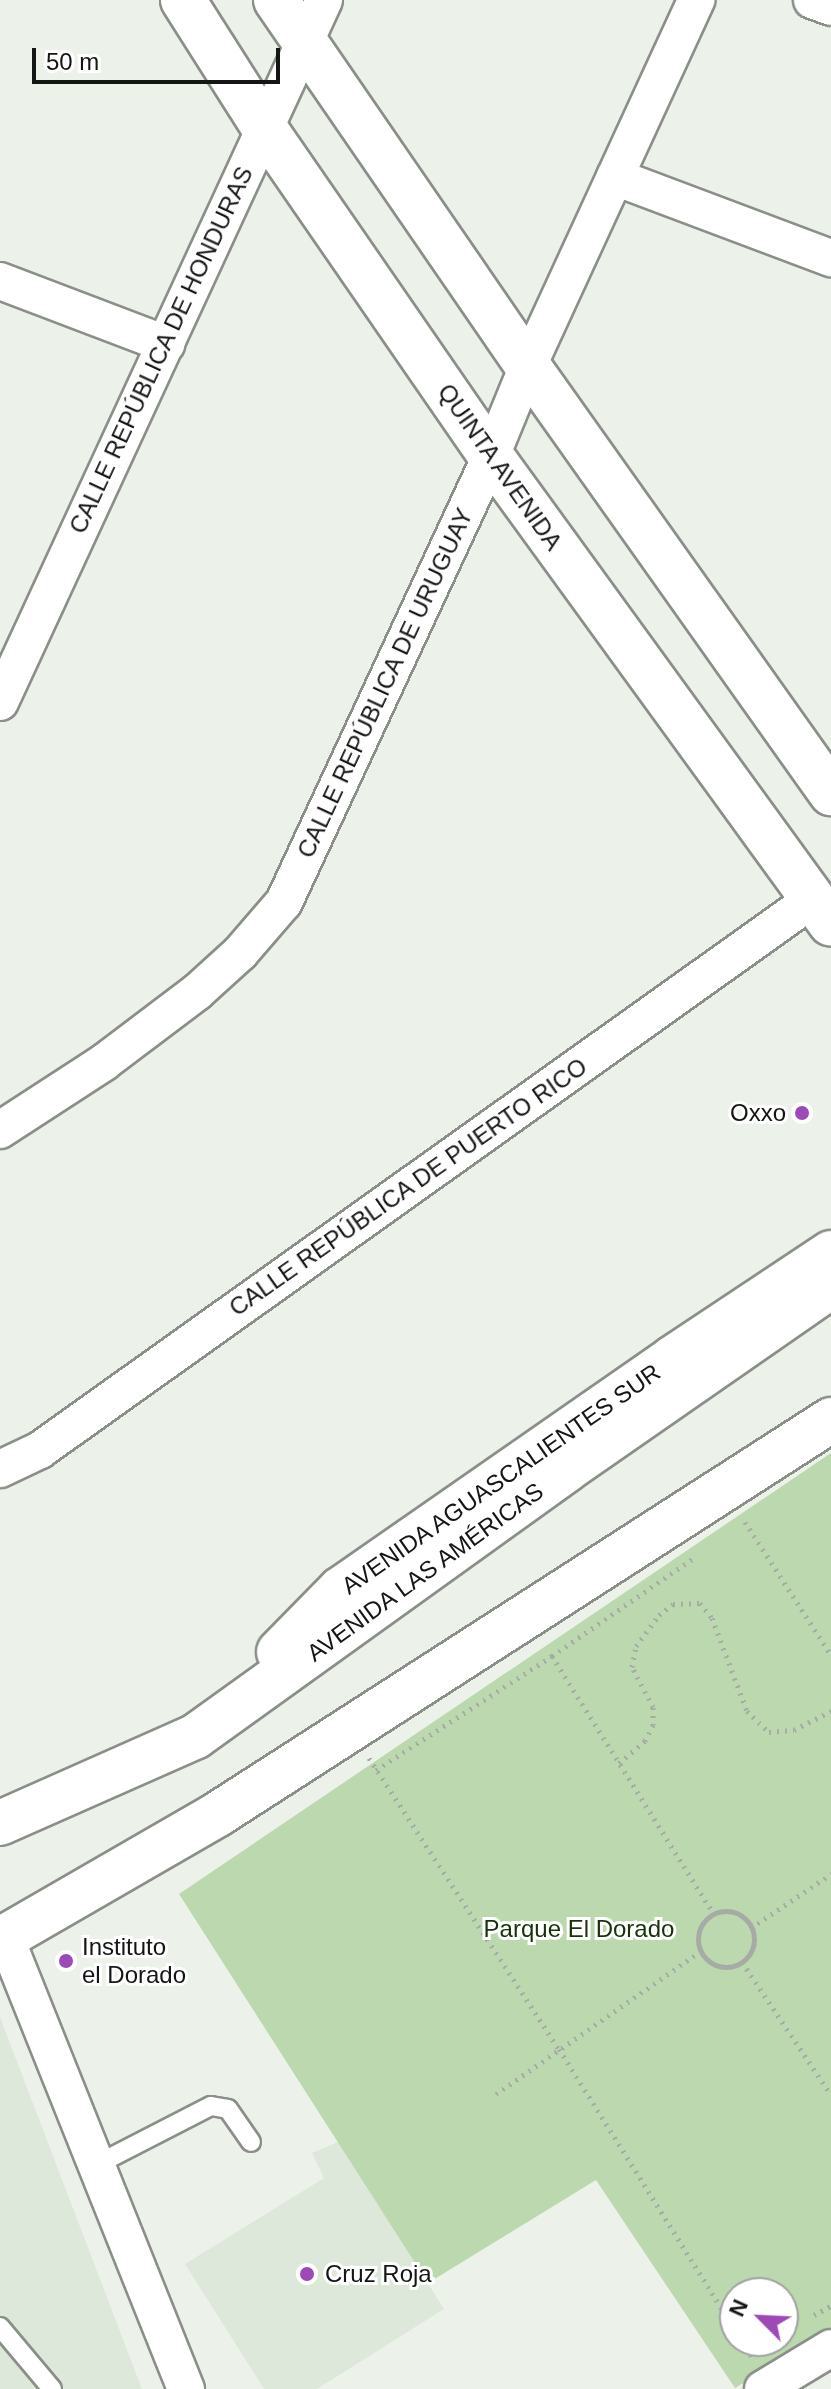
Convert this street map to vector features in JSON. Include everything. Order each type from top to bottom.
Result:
[{"type":"main road","name":"QUINTA AVENIDA","points":[[183,0],[263,126],[491,456],[822,912]]},
{"type":"main road","points":[[276,0],[528,366],[831,793]]},
{"type":"main road","name":"AVENIDA AGUASCALIENTES SUR","points":[[196,1736],[341,1589],[673,1358],[831,1253]]},
{"type":"main road","name":"AVENIDA LAS AMÉRICAS","points":[[0,1823],[196,1736],[566,1470],[831,1286]]},
{"type":"main road","points":[[3,1940],[218,1814],[813,1430]]},
{"type":"street","name":"CALLE REPÚBLICA DE HONDURAS","points":[[0,702],[10,656],[166,344],[263,126],[324,0]]},
{"type":"street","name":"CALLE REPÚBLICA DE URUGUAY","points":[[0,1130],[103,1063],[197,992],[240,953],[284,902],[491,456],[528,366],[696,0]]},
{"type":"street","points":[[812,0],[831,7]]},
{"type":"street","points":[[615,177],[831,258]]},
{"type":"street","points":[[0,281],[166,344]]},
{"type":"street","name":"CALLE REPÚBLICA DE PUERTO RICO","points":[[0,1469],[40,1450],[822,912]]},
{"type":"street","points":[[3,1940],[186,2389]]},
{"type":"street","points":[[763,2389],[831,2348]]},
{"type":"lane","points":[[96,2165],[211,2106],[228,2109],[251,2142]]},
{"type":"lane","points":[[0,2327],[52,2389]]},
{"type":"path","points":[[732,1531],[757,1514]]},
{"type":"path","points":[[745,1522],[831,1655]]},
{"type":"path","points":[[376,1770],[552,1656],[707,1549]]},
{"type":"path","points":[[619,1763],[645,1741],[653,1725],[653,1707],[632,1667],[636,1646],[659,1615],[673,1604],[700,1603],[712,1618],[747,1711],[769,1732],[794,1730],[831,1711]]},
{"type":"path","points":[[552,1656],[714,1914]]},
{"type":"path","points":[[350,1729],[559,2049],[719,2304]]},
{"type":"path","points":[[751,1928],[831,1874]]},
{"type":"path","points":[[714,1914],[740,1915],[751,1928],[753,1946],[742,1962],[724,1967],[707,1960],[701,1951],[698,1934],[714,1914]]},
{"type":"path","points":[[496,2094],[701,1951]]},
{"type":"path","points":[[742,1962],[831,2095]]},
{"type":"shaded area","points":[[0,2017],[142,2389],[0,2389]]},
{"type":"shaded area","name":"Cruz Roja","points":[[340,2141],[444,2309],[317,2389],[264,2389],[185,2264],[324,2178],[312,2153]]},
{"type":"green space","name":"Parque El Dorado","points":[[831,1453],[831,2330],[799,2349],[799,2277],[719,2277],[719,2357],[786,2357],[735,2388],[596,2180],[428,2283],[179,1894]]},
{"type":"place","name":"Oxxo","points":[[802,1113]]},
{"type":"place","name":"Instituto el Dorado","points":[[66,1961]]},
{"type":"place","name":"Cruz Roja","points":[[307,2274]]}]
